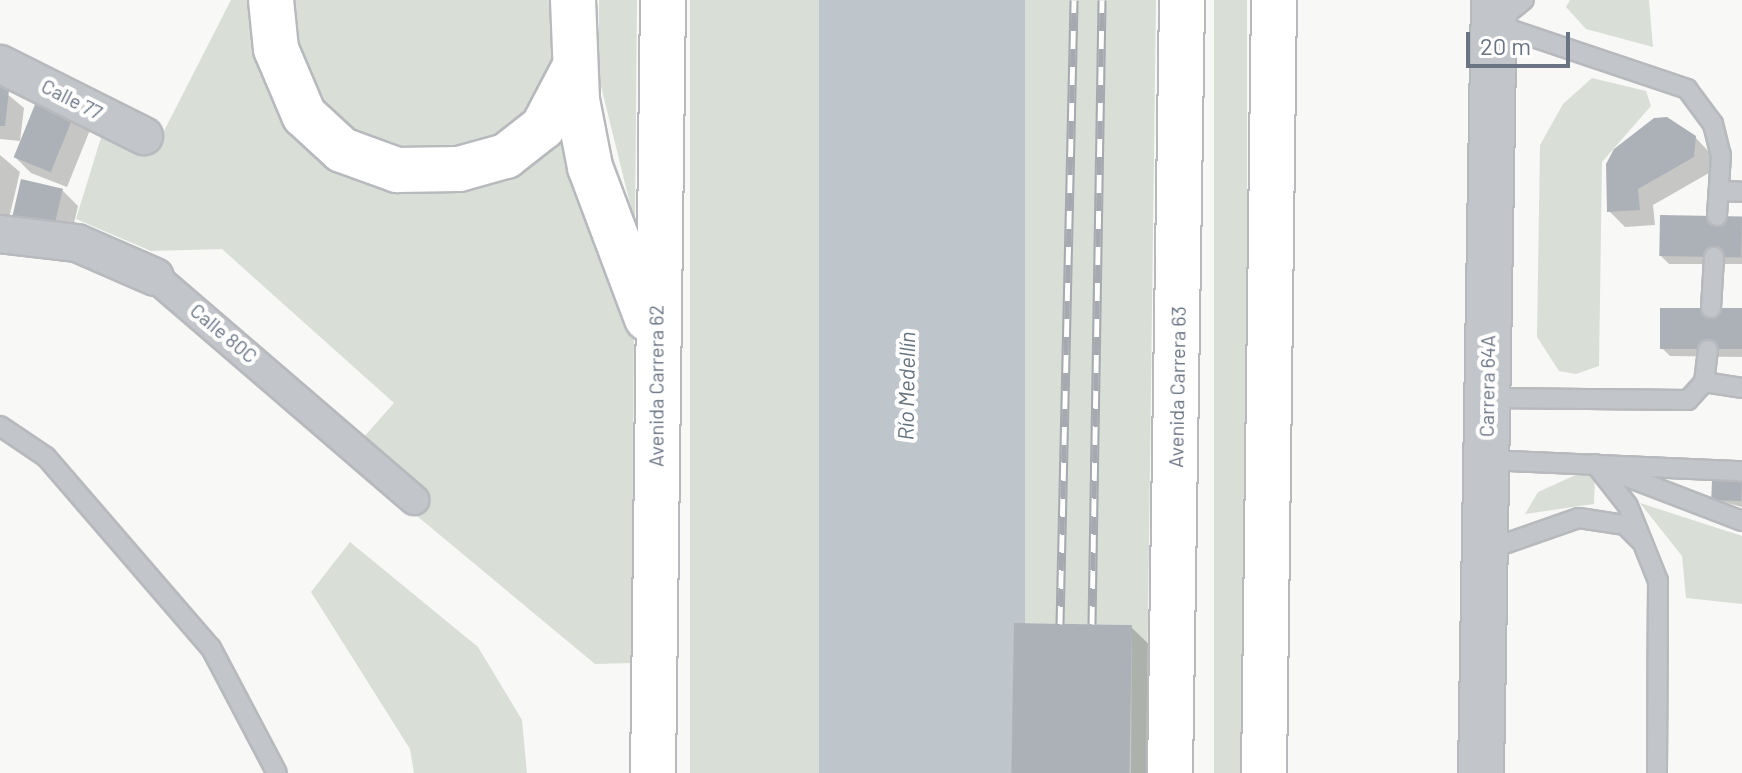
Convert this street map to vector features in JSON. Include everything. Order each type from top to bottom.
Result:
[{"type":"highway","points":[[271,0],[276,49],[304,115],[342,150],[397,170],[459,169],[506,156],[543,127],[574,68]]},
{"type":"highway","points":[[573,0],[574,68],[590,167],[655,340]]},
{"type":"highway","name":"Avenida Carrera 62","points":[[653,773],[655,340],[663,0]]},
{"type":"highway","name":"Avenida Carrera 63","points":[[1170,773],[1182,0]]},
{"type":"highway","points":[[1264,773],[1274,0]]},
{"type":"street","name":"Carrera 64A","points":[[1481,773],[1487,398],[1504,8]]},
{"type":"street","name":"Calle 77","points":[[0,64],[144,136]]},
{"type":"street","name":"Calle 80C","points":[[0,234],[77,243],[155,277],[414,500]]},
{"type":"lane","points":[[1504,8],[1687,89],[1713,124],[1719,191],[1717,216]]},
{"type":"lane","points":[[1719,191],[1742,192]]},
{"type":"lane","points":[[1711,308],[1714,257]]},
{"type":"lane","points":[[1487,398],[1688,400],[1704,382],[1708,350]]},
{"type":"lane","points":[[1704,382],[1742,388]]},
{"type":"lane","points":[[0,426],[46,457],[211,648],[277,773]]},
{"type":"lane","points":[[1486,460],[1742,471]]},
{"type":"lane","points":[[1595,464],[1742,521]]},
{"type":"lane","points":[[1595,464],[1628,506],[1658,581],[1657,773]]},
{"type":"lane","points":[[1485,551],[1549,523],[1600,517],[1625,525],[1645,544]]},
{"type":"shaded area","points":[[231,0],[255,0],[349,168],[559,136],[634,319],[632,663],[595,664],[346,457],[394,403],[222,249],[151,251],[76,219],[111,105],[164,131]]},
{"type":"shaded area","points":[[292,0],[560,0],[561,71],[508,142],[435,158],[342,135],[314,98],[296,44]]},
{"type":"shaded area","points":[[599,0],[637,0],[635,224],[598,74]]},
{"type":"shaded area","points":[[690,0],[819,0],[819,773],[690,773]]},
{"type":"shaded area","points":[[1025,0],[1156,0],[1146,773],[1131,773],[1132,625],[1014,623]]},
{"type":"shaded area","points":[[1214,0],[1247,0],[1247,773],[1214,773]]},
{"type":"shaded area","points":[[1570,0],[1649,0],[1653,47],[1586,29],[1566,7]]},
{"type":"shaded area","points":[[1592,78],[1646,91],[1651,106],[1602,162],[1599,366],[1576,374],[1559,371],[1537,337],[1540,145],[1563,104]]},
{"type":"shaded area","points":[[1580,473],[1595,474],[1594,504],[1525,514],[1538,492]]},
{"type":"shaded area","points":[[1640,503],[1742,536],[1742,604],[1686,598],[1682,556]]},
{"type":"shaded area","points":[[350,542],[478,647],[522,720],[527,773],[414,773],[410,749],[311,592]]},
{"type":"water","name":"Río Medellín","points":[[819,0],[1025,0],[1025,773],[819,773]]},
{"type":"building","points":[[0,86],[9,90],[5,126],[0,126]]},
{"type":"building","points":[[38,97],[75,112],[51,172],[14,157]]},
{"type":"building","points":[[1667,117],[1696,136],[1694,157],[1638,189],[1640,210],[1607,212],[1606,164],[1614,149],[1654,118]]},
{"type":"building","points":[[21,179],[63,189],[52,235],[10,226]]},
{"type":"building","points":[[1660,215],[1742,216],[1741,257],[1659,256]]},
{"type":"building","points":[[1660,308],[1742,308],[1742,349],[1660,349]]},
{"type":"building","points":[[1712,479],[1742,480],[1741,501],[1711,500]]},
{"type":"building","points":[[1014,623],[1132,625],[1129,773],[1011,773]]},
{"type":"railway","points":[[1060,624],[1074,0]]},
{"type":"railway","points":[[1092,624],[1102,0]]}]
